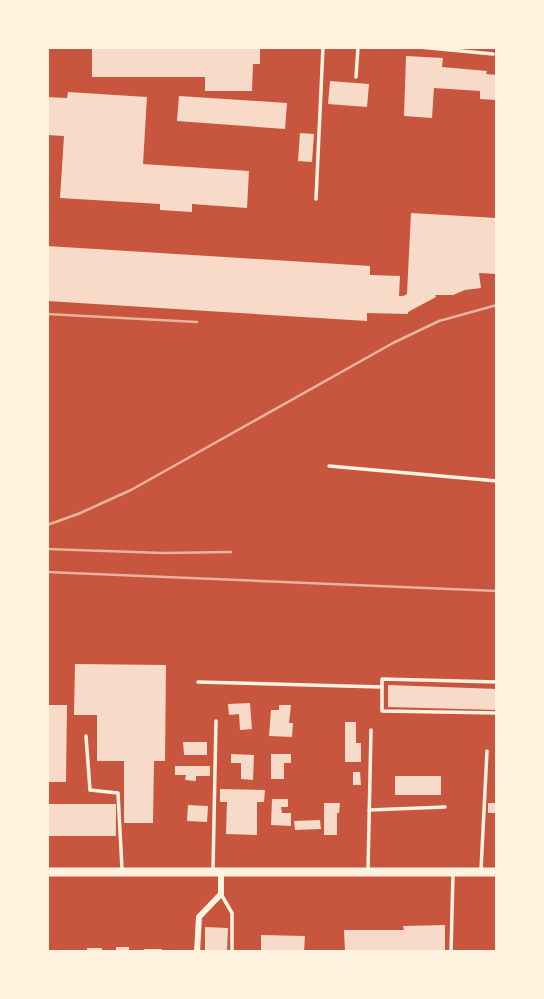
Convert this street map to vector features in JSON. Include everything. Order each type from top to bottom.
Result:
[{"type":"main road","points":[[47,872],[497,872]]},
{"type":"street","points":[[197,952],[199,917],[221,894],[217,872]]},
{"type":"lane","points":[[316,199],[323,47]]},
{"type":"lane","points":[[356,77],[358,47]]},
{"type":"lane","points":[[419,47],[493,54]]},
{"type":"lane","points":[[329,466],[497,481]]},
{"type":"lane","points":[[497,682],[382,679],[382,711],[497,713]]},
{"type":"lane","points":[[198,682],[382,687]]},
{"type":"lane","points":[[216,721],[217,872]]},
{"type":"lane","points":[[368,872],[371,730]]},
{"type":"lane","points":[[86,736],[90,790],[118,793],[122,871]]},
{"type":"lane","points":[[481,872],[487,751]]},
{"type":"lane","points":[[369,810],[445,807]]},
{"type":"lane","points":[[451,952],[453,872]]},
{"type":"lane","points":[[221,894],[232,913],[232,952]]},
{"type":"building","points":[[92,47],[260,47],[260,64],[253,64],[252,91],[205,91],[205,77],[92,77]]},
{"type":"building","points":[[406,56],[443,58],[442,67],[487,71],[486,74],[497,75],[497,100],[480,99],[480,91],[434,88],[432,118],[404,116]]},
{"type":"building","points":[[330,81],[369,84],[367,107],[328,104]]},
{"type":"building","points":[[68,92],[147,97],[143,164],[249,171],[247,208],[192,204],[192,212],[160,210],[160,204],[60,198],[64,136],[47,135],[47,97],[67,98]]},
{"type":"building","points":[[179,96],[287,103],[285,129],[177,121]]},
{"type":"building","points":[[300,133],[314,134],[312,162],[298,161]]},
{"type":"building","points":[[411,213],[497,218],[497,274],[479,273],[481,288],[453,295],[435,295],[436,297],[408,314],[367,313],[367,321],[47,301],[47,246],[370,266],[370,275],[400,276],[399,296],[403,296],[407,294]]},
{"type":"building","points":[[75,664],[166,665],[165,761],[154,761],[153,823],[124,823],[124,761],[97,761],[97,715],[74,715]]},
{"type":"building","points":[[388,685],[497,689],[497,710],[388,707]]},
{"type":"building","points":[[250,703],[252,729],[240,730],[239,714],[229,715],[228,704]]},
{"type":"building","points":[[47,705],[67,705],[66,782],[47,782]]},
{"type":"building","points":[[279,705],[291,705],[289,723],[293,723],[292,737],[269,736],[271,710],[279,710]]},
{"type":"building","points":[[345,722],[356,722],[356,743],[361,743],[361,762],[345,762]]},
{"type":"building","points":[[183,742],[207,742],[207,755],[184,755]]},
{"type":"building","points":[[231,754],[254,755],[253,780],[241,779],[241,763],[231,763]]},
{"type":"building","points":[[271,754],[291,754],[291,763],[284,763],[284,779],[271,779]]},
{"type":"building","points":[[175,766],[210,766],[210,776],[196,776],[196,781],[185,780],[186,775],[175,775]]},
{"type":"building","points":[[353,772],[360,772],[361,785],[353,785]]},
{"type":"building","points":[[395,776],[441,776],[441,795],[395,795]]},
{"type":"building","points":[[220,789],[265,790],[264,802],[257,802],[257,835],[226,834],[227,802],[220,802]]},
{"type":"building","points":[[272,799],[288,799],[288,807],[281,807],[282,813],[291,813],[291,826],[271,825]]},
{"type":"building","points":[[324,803],[340,803],[337,835],[324,835]]},
{"type":"building","points":[[488,803],[497,803],[497,813],[488,813]]},
{"type":"building","points":[[47,804],[116,804],[116,836],[47,836]]},
{"type":"building","points":[[188,805],[208,806],[207,822],[187,821]]},
{"type":"building","points":[[320,820],[321,829],[295,830],[294,821]]},
{"type":"building","points":[[445,925],[445,950],[345,952],[344,930],[404,930],[403,926]]},
{"type":"building","points":[[205,927],[228,928],[227,952],[205,952]]},
{"type":"building","points":[[261,935],[305,936],[304,952],[261,952]]},
{"type":"building","points":[[116,947],[129,947],[129,952],[116,952]]},
{"type":"building","points":[[87,948],[102,948],[102,952],[87,952]]},
{"type":"building","points":[[144,949],[162,949],[162,952],[144,952]]},
{"type":"railway","points":[[47,525],[131,490],[393,343],[439,321],[497,305]]},
{"type":"railway","points":[[47,314],[197,322]]},
{"type":"railway","points":[[47,549],[163,553],[231,552]]},
{"type":"railway","points":[[47,572],[497,591]]}]
